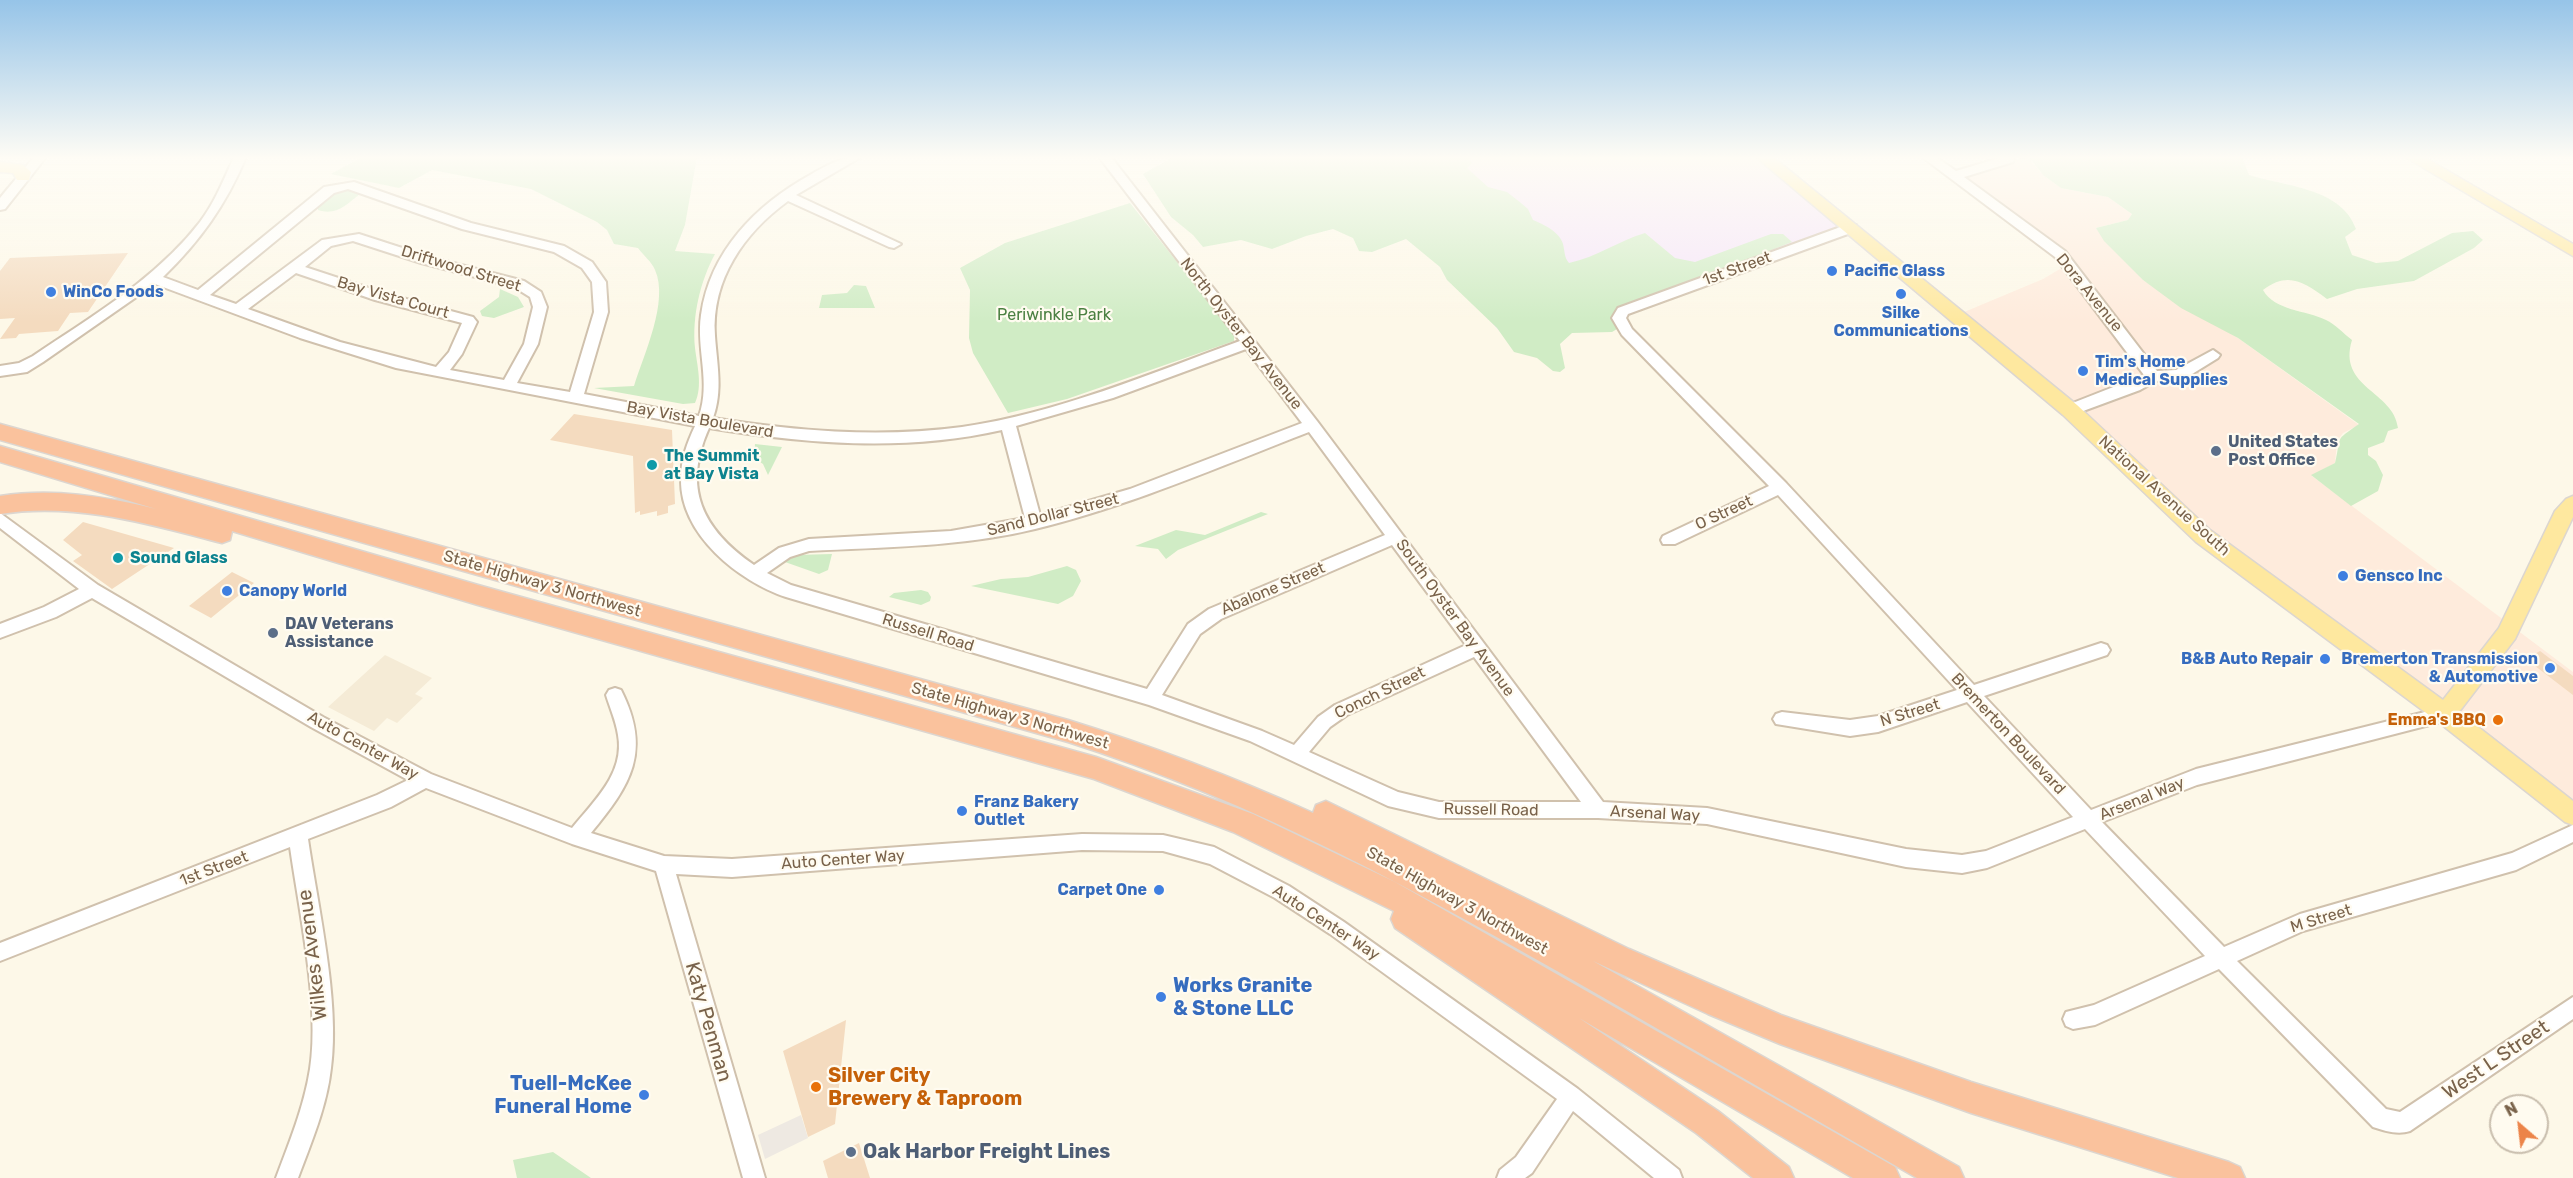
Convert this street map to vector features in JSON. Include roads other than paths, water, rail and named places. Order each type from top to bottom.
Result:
[{"type":"highway","points":[[0,416],[169,480]]},
{"type":"highway","name":"State Highway 3 Northwest","points":[[0,432],[1068,731],[1141,754],[1241,793],[1357,846],[1452,896],[1948,1178]]},
{"type":"highway","name":"State Highway 3 Northwest","points":[[0,454],[478,595],[1096,768],[1195,804],[1291,844],[1385,891],[1884,1178]]},
{"type":"highway","points":[[0,505],[48,501],[116,510],[279,548],[361,571],[478,595]]},
{"type":"highway","points":[[1141,754],[1199,767],[1257,785],[1312,807],[1420,858],[1589,946],[1787,1033],[1989,1102],[2229,1178]]},
{"type":"highway","points":[[1195,804],[1336,878],[1406,920],[1707,1122],[1778,1178]]},
{"type":"main road","name":"National Avenue South","points":[[1831,212],[2070,410],[2203,536],[2445,714],[2573,815]]},
{"type":"main road","points":[[2507,212],[2573,251]]},
{"type":"main road","points":[[2445,714],[2507,633],[2562,516],[2573,504]]},
{"type":"street","points":[[0,372],[22,368],[38,359],[155,279],[216,212]]},
{"type":"street","points":[[201,295],[302,212]]},
{"type":"street","points":[[427,212],[474,228],[559,249],[587,265],[599,282],[601,312],[576,397]]},
{"type":"street","name":"Russell Road","points":[[767,212],[746,230],[728,256],[715,285],[708,325],[712,395],[689,463],[689,483],[695,510],[710,536],[732,560],[753,575],[797,593],[1151,698],[1256,736],[1395,800],[1439,810],[1598,810]]},
{"type":"street","points":[[823,212],[894,244]]},
{"type":"street","name":"North Oyster Bay Avenue","points":[[1148,212],[1312,425]]},
{"type":"street","name":"Dora Avenue","points":[[2003,212],[2060,254],[2103,306],[2153,376]]},
{"type":"street","name":"1st Street","points":[[1623,311],[1851,228]]},
{"type":"street","name":"Driftwood Street","points":[[239,309],[327,243],[354,237],[426,260],[519,284],[536,295],[540,307],[531,344],[509,384]]},
{"type":"street","name":"Bay Vista Court","points":[[295,268],[380,297],[468,320],[470,322],[455,354],[441,371]]},
{"type":"street","name":"Bay Vista Boulevard","points":[[155,279],[325,342],[398,363],[782,435],[861,439],[918,437],[1008,424],[1088,400],[1249,343]]},
{"type":"street","name":"Bremerton Boulevard","points":[[1623,311],[1619,318],[1627,332],[1780,487],[2088,820],[2220,958],[2381,1119],[2402,1123],[2418,1112]]},
{"type":"street","points":[[2070,410],[2135,386],[2153,376],[2179,375],[2213,355]]},
{"type":"street","points":[[1008,424],[1034,523]]},
{"type":"street","name":"Sand Dollar Street","points":[[753,575],[785,552],[808,545],[951,537],[1034,523],[1134,494],[1312,425]]},
{"type":"street","name":"South Oyster Bay Avenue","points":[[1312,425],[1598,810]]},
{"type":"street","name":"O Street","points":[[1669,540],[1780,487]]},
{"type":"street","name":"Auto Center Way","points":[[0,519],[92,590],[317,722],[425,780],[603,847],[664,865],[732,868],[1082,842],[1163,843],[1214,856],[1282,892],[1337,928],[1571,1096],[1671,1178]]},
{"type":"street","name":"Abalone Street","points":[[1151,698],[1194,629],[1215,614],[1396,537]]},
{"type":"street","points":[[0,631],[50,612],[92,590]]},
{"type":"street","name":"Conch Street","points":[[1296,755],[1324,722],[1341,710],[1476,648]]},
{"type":"street","name":"N Street","points":[[1782,719],[1850,728],[1878,724],[2101,650]]},
{"type":"street","points":[[577,836],[615,790],[627,762],[628,738],[615,695]]},
{"type":"street","name":"Arsenal Way","points":[[1598,810],[1707,816],[1764,826],[1906,858],[1962,864],[1987,859],[2196,777],[2342,742],[2445,714]]},
{"type":"street","name":"1st Street","points":[[0,952],[298,836],[384,801],[425,780]]},
{"type":"street","name":"M Street","points":[[2073,1019],[2095,1015],[2300,923],[2516,861],[2573,833]]},
{"type":"street","name":"Wilkes Avenue","points":[[287,1178],[308,1121],[321,1068],[322,1007],[298,836]]},
{"type":"street","name":"Katy Penman","points":[[664,865],[754,1178]]},
{"type":"street","name":"West L Street","points":[[2418,1112],[2573,1007]]},
{"type":"street","points":[[1508,1178],[1524,1166],[1571,1096]]},
{"type":"place","name":"Pacific Glass","points":[[1832,271]]},
{"type":"place","name":"WinCo Foods","points":[[51,292]]},
{"type":"place","name":"Silke Communications","points":[[1901,294]]},
{"type":"place","name":"Tim's Home Medical Supplies","points":[[2083,371]]},
{"type":"place","name":"United States Post Office","points":[[2216,451]]},
{"type":"place","name":"The Summit at Bay Vista","points":[[652,465]]},
{"type":"place","name":"Sound Glass","points":[[118,558]]},
{"type":"place","name":"Gensco Inc","points":[[2343,576]]},
{"type":"place","name":"Canopy World","points":[[227,591]]},
{"type":"place","name":"DAV Veterans Assistance","points":[[273,633]]},
{"type":"place","name":"B&B Auto Repair","points":[[2325,659]]},
{"type":"place","name":"Bremerton Transmission & Automotive","points":[[2550,668]]},
{"type":"place","name":"Emma's BBQ","points":[[2498,720]]},
{"type":"place","name":"Franz Bakery Outlet","points":[[962,811]]},
{"type":"place","name":"Carpet One","points":[[1159,890]]},
{"type":"place","name":"Works Granite & Stone LLC","points":[[1161,997]]},
{"type":"place","name":"Silver City Brewery & Taproom","points":[[816,1087]]},
{"type":"place","name":"Tuell-McKee Funeral Home","points":[[644,1095]]},
{"type":"place","name":"Oak Harbor Freight Lines","points":[[851,1152]]},
{"type":"park label","name":"Periwinkle Park","points":[[1054,315]]}]
